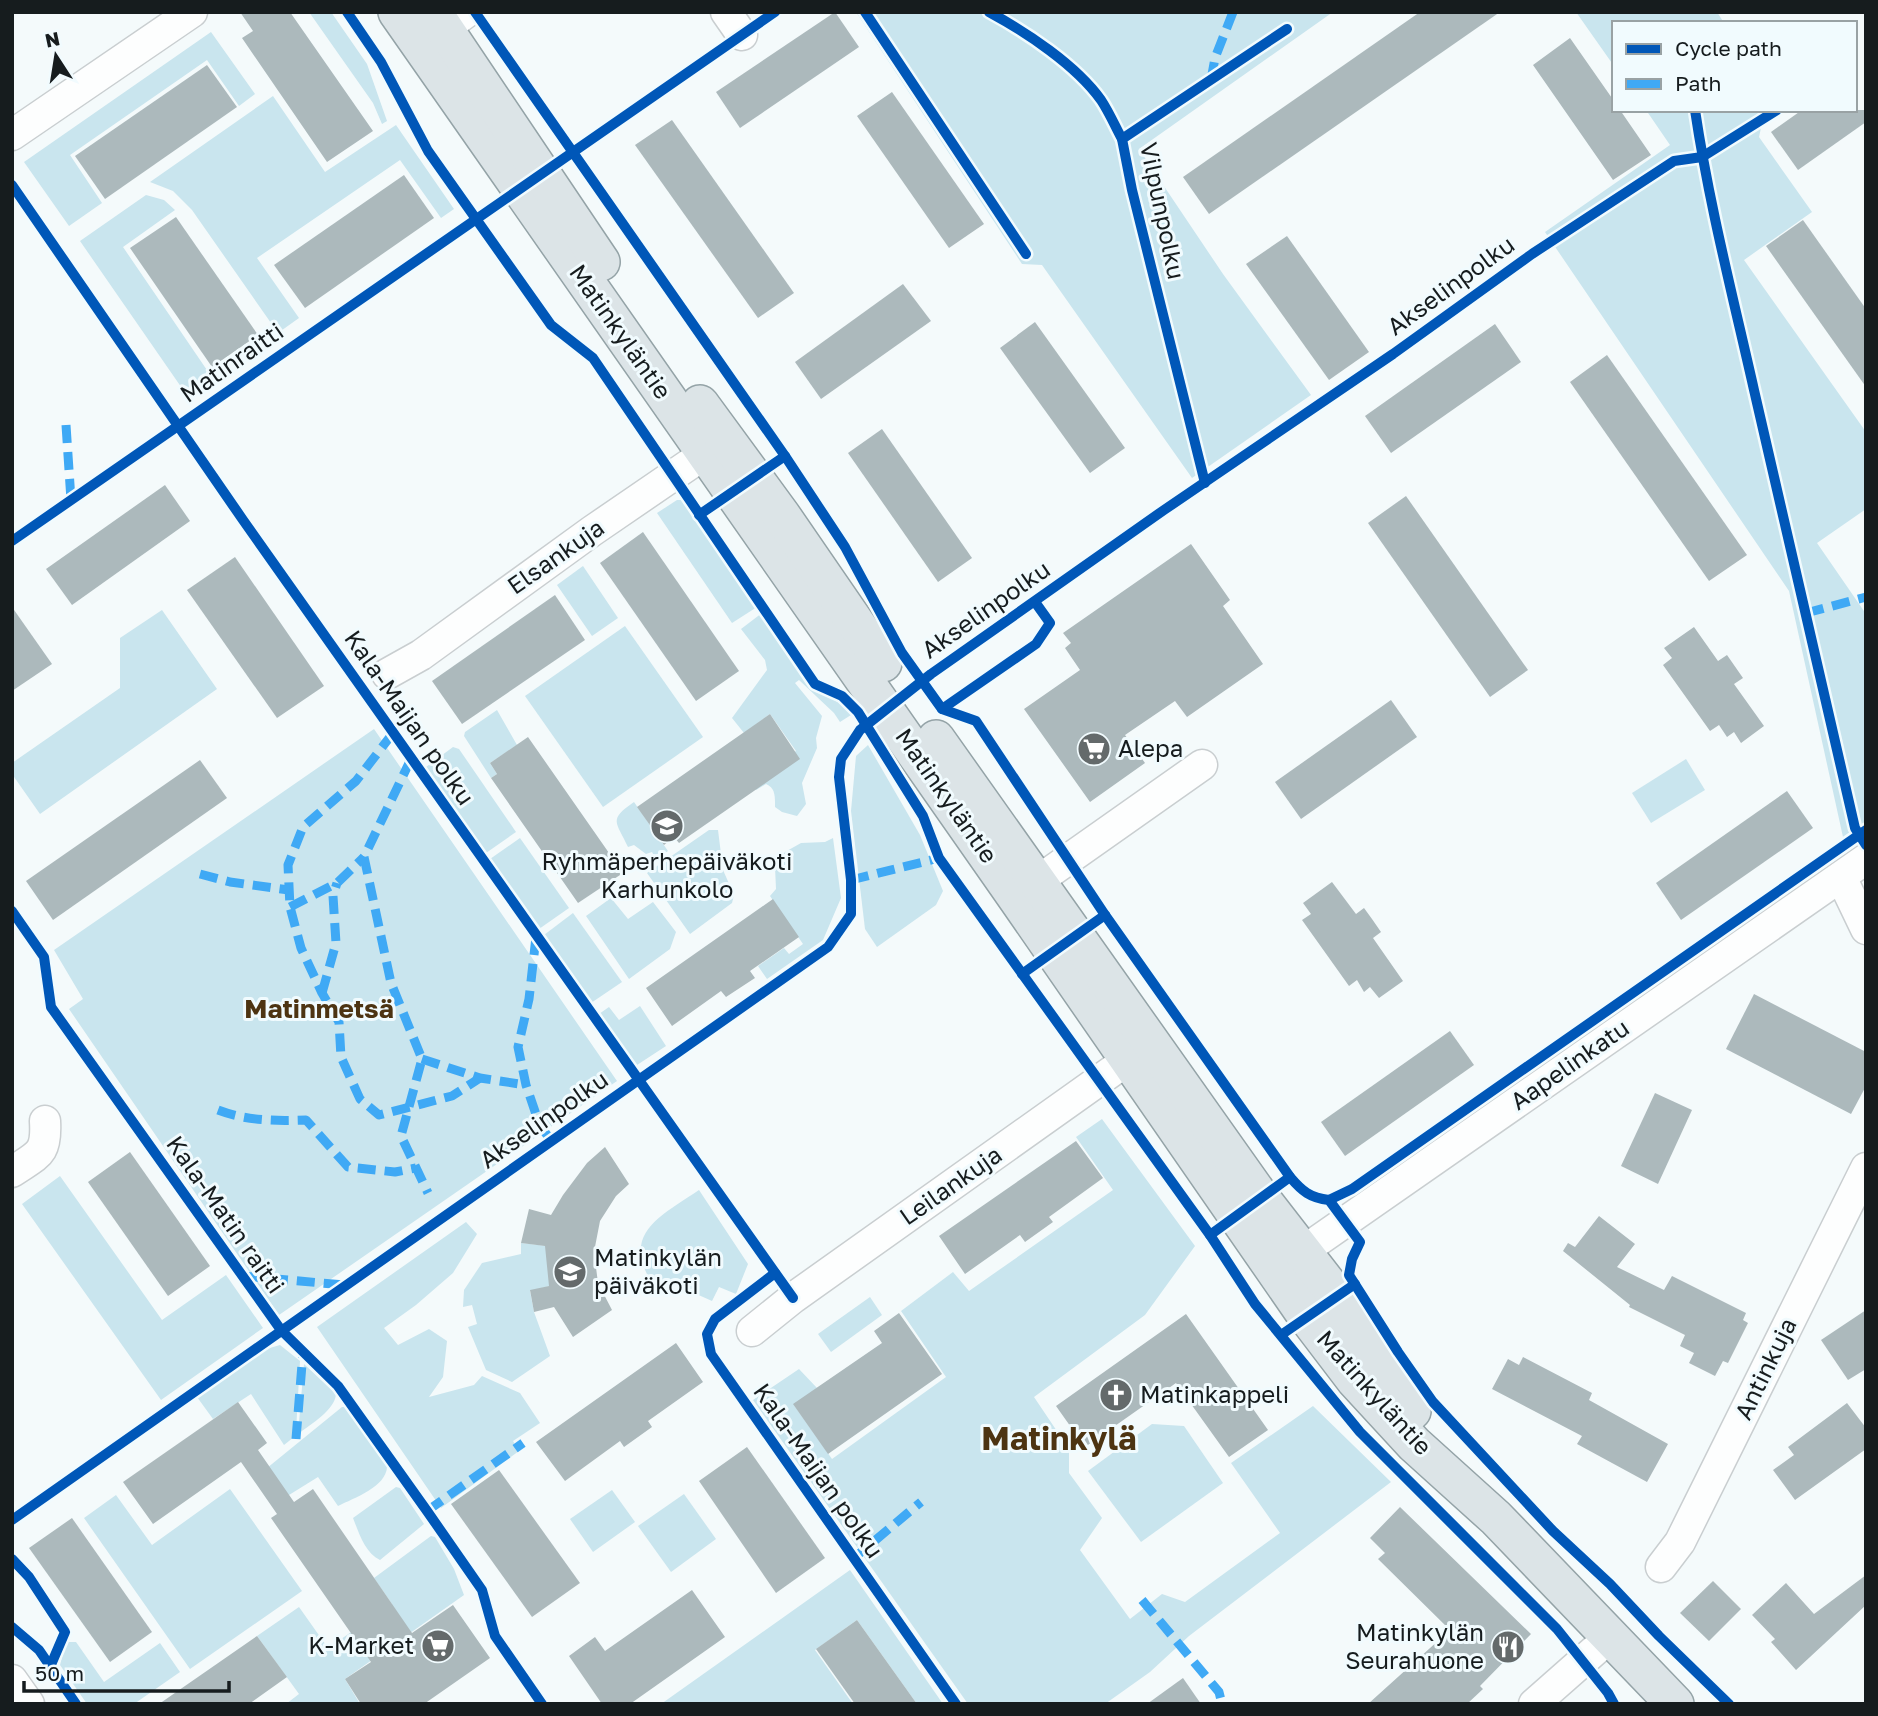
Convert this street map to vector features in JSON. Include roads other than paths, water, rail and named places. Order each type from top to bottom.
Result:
[{"type":"main road","name":"Matinkyläntie","points":[[397,12],[441,24],[522,167],[542,197],[639,318],[715,447],[782,516],[885,666],[1027,889],[1140,1051],[1261,1198],[1289,1261],[1337,1296],[1378,1365],[1469,1492],[1675,1704]]},
{"type":"street","points":[[12,135],[192,12]]},
{"type":"street","name":"Elsankuja","points":[[387,674],[421,654],[715,447]]},
{"type":"street","points":[[1027,889],[1202,765]]},
{"type":"street","name":"Aapelinkatu","points":[[1289,1261],[1866,859]]},
{"type":"street","points":[[1840,877],[1866,929]]},
{"type":"street","name":"Leilankuja","points":[[752,1332],[793,1298],[1140,1051]]},
{"type":"street","points":[[12,1172],[40,1153],[45,1146],[45,1121]]},
{"type":"street","name":"Antinkuja","points":[[1661,1567],[1680,1542],[1866,1168]]},
{"type":"street","points":[[1534,1704],[1610,1637]]},
{"type":"street","points":[[12,1680],[29,1704]]},
{"type":"place","name":"Alepa","points":[[1094,749]]},
{"type":"place","name":"Ryhmäperhepäiväkoti Karhunkolo","points":[[667,826]]},
{"type":"place","name":"Matinkylän päiväkoti","points":[[570,1272]]},
{"type":"place","name":"Matinkappeli","points":[[1116,1395]]},
{"type":"place","name":"K-Market","points":[[438,1646]]},
{"type":"place","name":"Matinkylän Seurahuone","points":[[1508,1647]]},
{"type":"district","name":"Matinmetsä","points":[[319,1009]]},
{"type":"district","name":"Matinkylä","points":[[1059,1439]]}]
